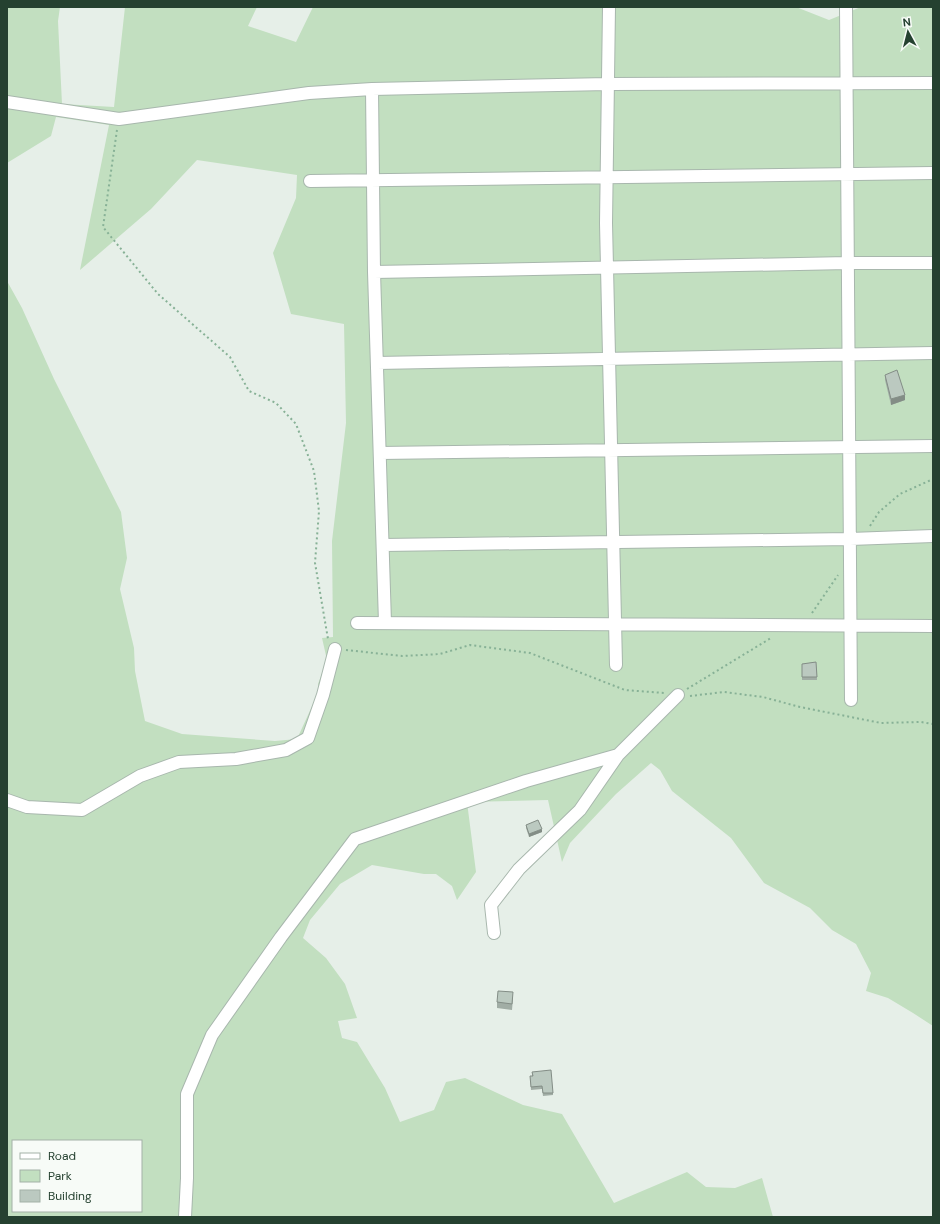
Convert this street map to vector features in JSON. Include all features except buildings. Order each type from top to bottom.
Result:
[{"type":"street","points":[[609,7],[607,267],[616,665]]},
{"type":"street","points":[[846,7],[849,447],[856,539],[850,557],[851,700]]},
{"type":"street","points":[[7,102],[119,119],[310,93],[372,89],[608,84],[933,83]]},
{"type":"street","points":[[372,89],[374,272],[385,623]]},
{"type":"street","points":[[310,182],[933,173]]},
{"type":"street","points":[[374,272],[848,263],[933,263]]},
{"type":"street","points":[[377,363],[933,353]]},
{"type":"street","points":[[380,453],[933,446]]},
{"type":"street","points":[[383,545],[856,539],[933,536]]},
{"type":"street","points":[[357,623],[933,626]]},
{"type":"street","points":[[7,800],[27,807],[82,810],[140,776],[179,762],[236,759],[286,750],[308,738],[324,696],[335,649]]},
{"type":"street","points":[[494,933],[491,905],[519,868],[580,810],[618,755],[678,694]]},
{"type":"street","points":[[185,1217],[187,1178],[187,1094],[212,1035],[281,937],[355,839],[526,781],[618,755]]},
{"type":"path","points":[[119,119],[104,227],[158,294],[230,357],[249,391],[276,403],[296,424],[314,471],[319,511],[315,563],[327,638],[335,649],[402,656],[440,654],[470,645],[530,653],[625,690],[678,694],[691,697],[724,692],[763,697],[800,707],[882,723],[921,722],[933,724]]},
{"type":"path","points":[[856,539],[879,512],[900,494],[933,479]]},
{"type":"path","points":[[792,625],[813,612],[850,557]]},
{"type":"path","points":[[678,694],[772,637]]},
{"type":"green space","points":[[7,7],[60,7],[58,21],[62,104],[114,107],[125,7],[257,7],[248,26],[296,42],[313,7],[796,7],[829,20],[861,7],[933,7],[933,1026],[888,998],[866,991],[871,973],[856,944],[832,930],[810,908],[764,883],[731,838],[672,791],[660,770],[651,763],[616,794],[570,843],[562,862],[548,800],[467,802],[476,872],[457,900],[452,886],[436,874],[424,874],[372,865],[340,884],[310,920],[303,938],[326,958],[345,984],[357,1018],[338,1021],[342,1038],[357,1042],[385,1088],[400,1122],[434,1110],[446,1082],[465,1078],[523,1105],[562,1114],[614,1203],[687,1172],[706,1187],[735,1188],[762,1178],[773,1217],[7,1217],[7,281],[22,308],[54,379],[121,512],[127,558],[120,589],[134,648],[135,671],[145,721],[182,734],[275,741],[297,739],[319,691],[318,684],[327,660],[322,638],[333,637],[332,541],[346,423],[344,324],[291,314],[273,253],[296,198],[297,175],[197,160],[151,209],[80,270],[109,125],[56,117],[51,136],[7,163]]}]
